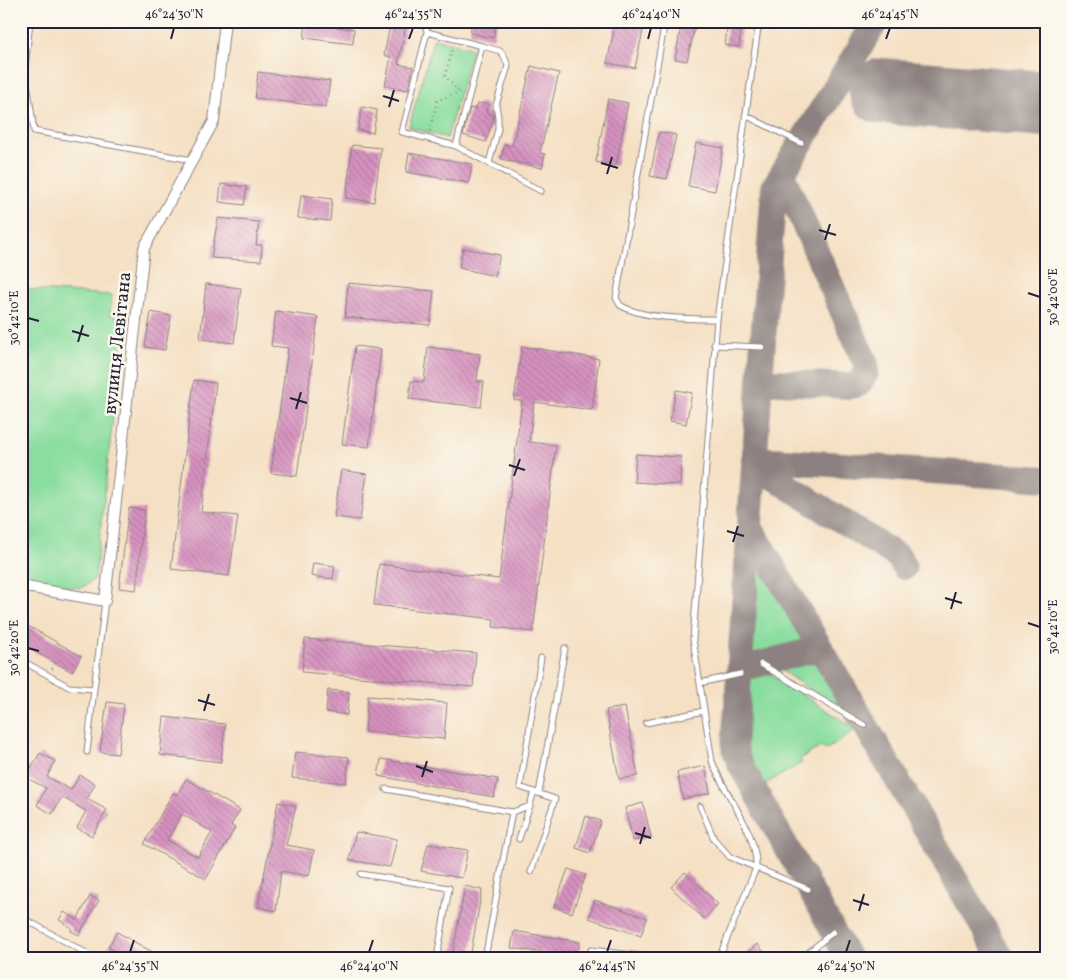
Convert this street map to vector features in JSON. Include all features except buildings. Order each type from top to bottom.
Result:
[{"type":"street","name":"вулиця Левітана","points":[[105,601],[144,248],[214,121],[225,21]]},
{"type":"street","points":[[21,586],[105,601]]},
{"type":"lane","points":[[30,21],[23,68],[34,131],[192,160]]},
{"type":"lane","points":[[425,21],[428,32],[402,132],[456,146],[541,191]]},
{"type":"lane","points":[[665,21],[616,298],[620,305],[628,310],[640,313],[698,319],[716,318]]},
{"type":"lane","points":[[719,958],[756,868],[756,849],[718,778],[712,761],[693,639],[716,318],[759,21]]},
{"type":"lane","points":[[428,32],[500,51],[504,56],[508,66],[496,105],[498,129],[489,163]]},
{"type":"lane","points":[[456,146],[482,46]]},
{"type":"lane","points":[[745,115],[801,143]]},
{"type":"lane","points":[[714,345],[762,347]]},
{"type":"lane","points":[[87,752],[105,601]]},
{"type":"lane","points":[[519,839],[530,806],[537,792],[565,648]]},
{"type":"lane","points":[[531,872],[555,799],[520,786],[541,658]]},
{"type":"lane","points":[[21,660],[69,687],[94,689]]},
{"type":"lane","points":[[761,664],[864,725]]},
{"type":"lane","points":[[700,683],[740,674]]},
{"type":"lane","points":[[646,722],[704,710]]},
{"type":"lane","points":[[386,789],[512,812],[530,806]]},
{"type":"lane","points":[[700,806],[714,839],[725,853],[808,889]]},
{"type":"lane","points":[[486,958],[512,812]]},
{"type":"lane","points":[[361,874],[449,888],[437,958]]},
{"type":"lane","points":[[21,917],[95,958]]},
{"type":"lane","points":[[802,958],[834,932]]},
{"type":"lane","points":[[591,950],[657,958]]},
{"type":"path","points":[[455,39],[445,76],[458,92],[469,95]]},
{"type":"path","points":[[429,139],[437,101],[458,92]]},
{"type":"green space","points":[[434,38],[472,49],[447,138],[409,127]]},
{"type":"green space","points":[[21,289],[112,295],[110,315],[124,317],[95,579],[81,588],[21,581]]},
{"type":"green space","points":[[757,564],[760,564],[806,643],[755,657],[750,648]]},
{"type":"green space","points":[[814,657],[842,704],[827,701],[776,667]]},
{"type":"green space","points":[[767,672],[853,727],[851,734],[825,750],[822,746],[800,759],[802,763],[767,783],[759,783],[744,756],[743,744],[748,677]]},
{"type":"taxiway","points":[[848,958],[740,764],[734,747],[774,187],[876,21]]},
{"type":"taxiway","points":[[760,381],[850,386],[859,384],[866,372],[866,364],[782,174]]},
{"type":"taxiway","points":[[756,459],[1046,479]]},
{"type":"taxiway","points":[[756,466],[899,557],[904,567]]},
{"type":"taxiway","points":[[751,529],[1001,958]]},
{"type":"taxiway","points":[[741,669],[820,648]]},
{"type":"runway","points":[[882,91],[1046,104]]}]
